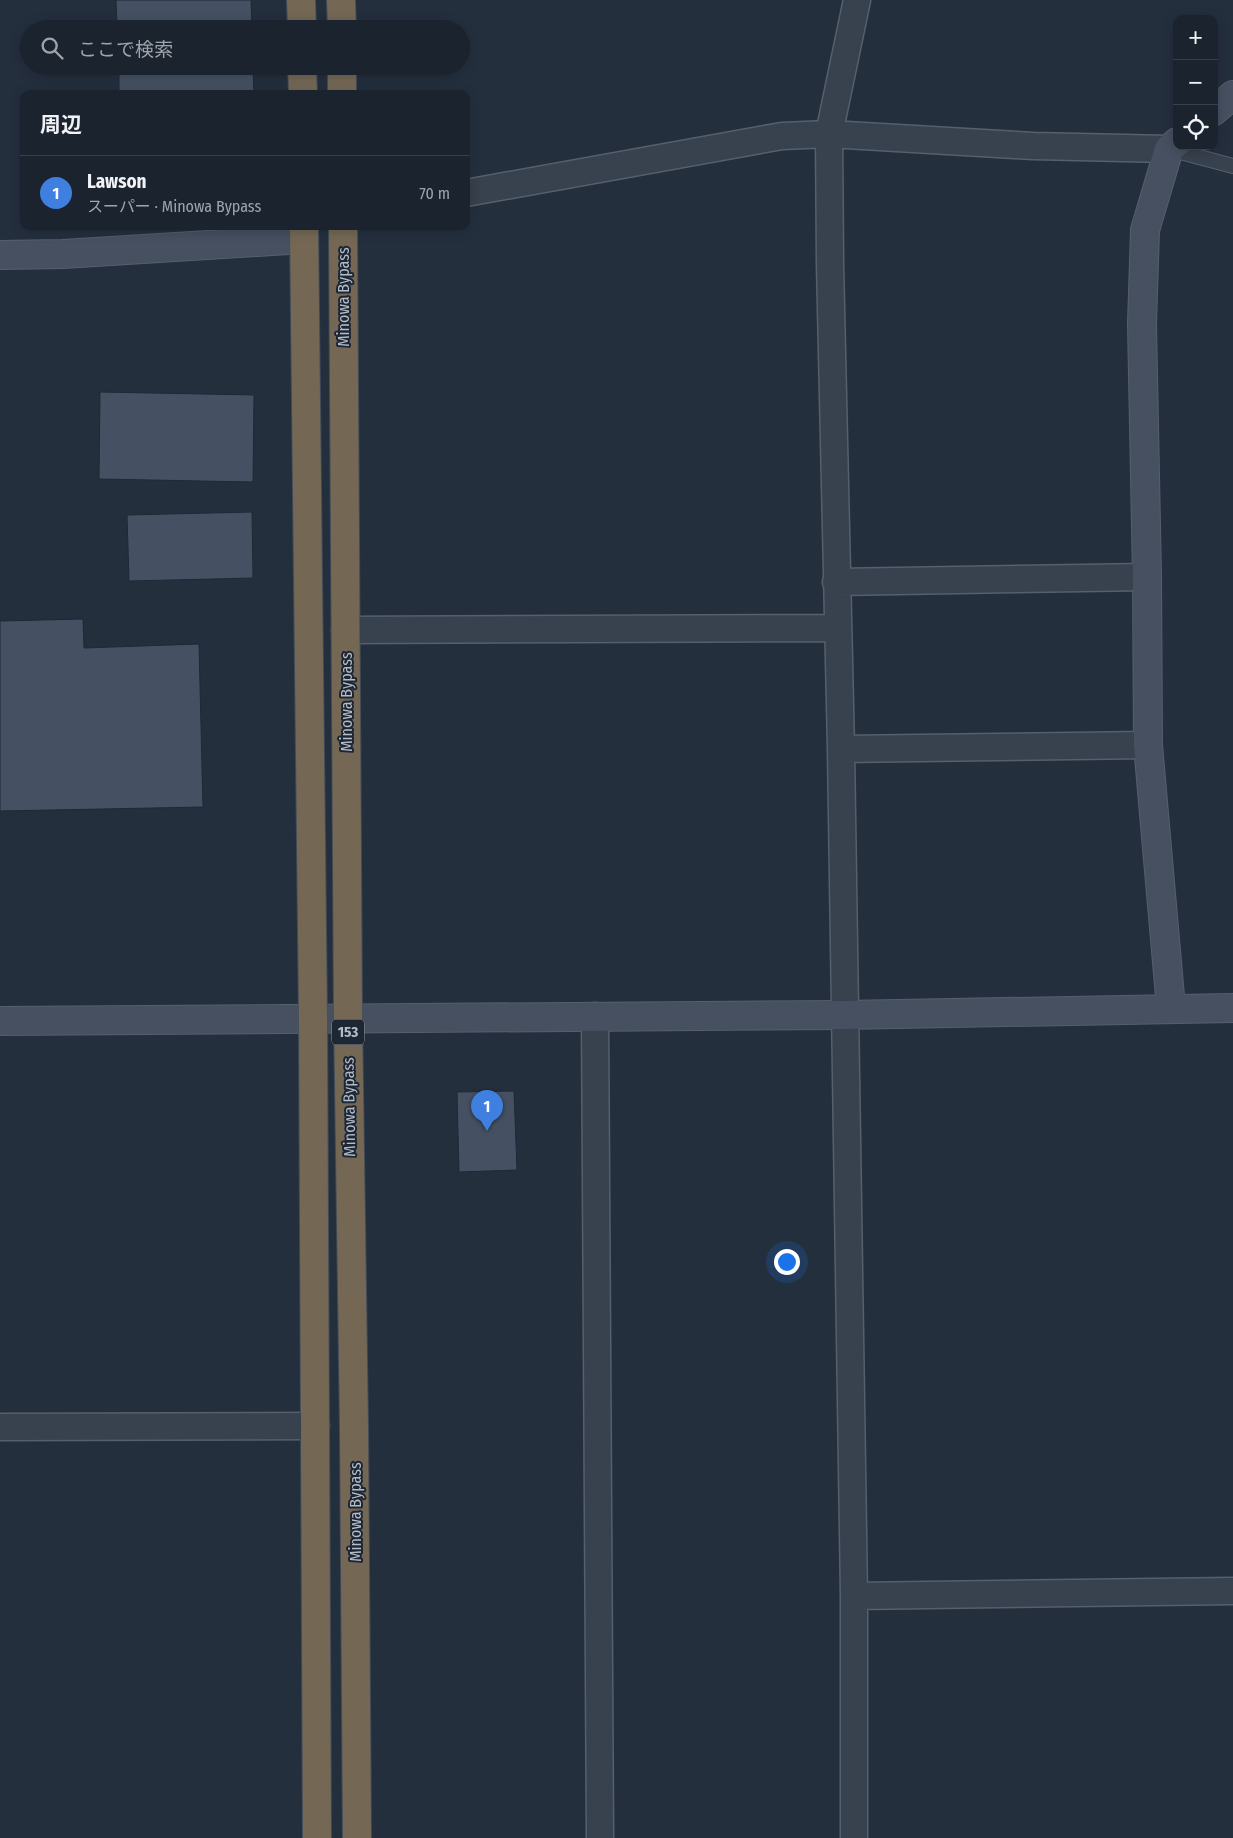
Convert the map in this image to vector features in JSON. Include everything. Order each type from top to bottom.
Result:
[{"type":"highway","points":[[301,0],[302,20]]},
{"type":"highway","points":[[341,0],[342,20]]},
{"type":"highway","points":[[302,75],[302,90]]},
{"type":"highway","points":[[342,75],[342,90]]},
{"type":"highway","name":"Minowa Bypass","points":[[343,230],[348,1017],[357,1838]]},
{"type":"highway","name":"153","points":[[304,232],[313,1018],[317,1838]]},
{"type":"street","points":[[854,1838],[854,1596],[829,134],[857,0]]},
{"type":"street","points":[[1218,108],[1233,95]]},
{"type":"street","points":[[470,193],[782,136],[829,134],[1033,146],[1173,145],[1145,230],[1142,324],[1148,745],[1171,1008]]},
{"type":"street","points":[[0,255],[63,254],[304,232]]},
{"type":"street","points":[[836,582],[1147,577]]},
{"type":"street","points":[[345,630],[838,628]]},
{"type":"street","points":[[841,749],[1148,745]]},
{"type":"street","points":[[0,1020],[844,1015],[1233,1008]]},
{"type":"street","points":[[595,1016],[600,1838]]},
{"type":"street","points":[[0,1427],[316,1426]]},
{"type":"street","points":[[854,1596],[1233,1591]]},
{"type":"lane","points":[[1187,150],[1233,166]]},
{"type":"building","points":[[116,0],[251,0],[252,20],[117,20]]},
{"type":"building","points":[[119,75],[253,75],[254,90],[119,90]]},
{"type":"building","points":[[100,392],[254,395],[253,482],[99,479]]},
{"type":"building","points":[[252,512],[253,578],[129,581],[127,515]]},
{"type":"building","points":[[83,619],[84,648],[199,644],[203,807],[0,811],[0,621]]},
{"type":"building","points":[[514,1091],[517,1170],[459,1172],[457,1092]]},
{"type":"place","name":"Lawson","points":[[487,1131]]}]
